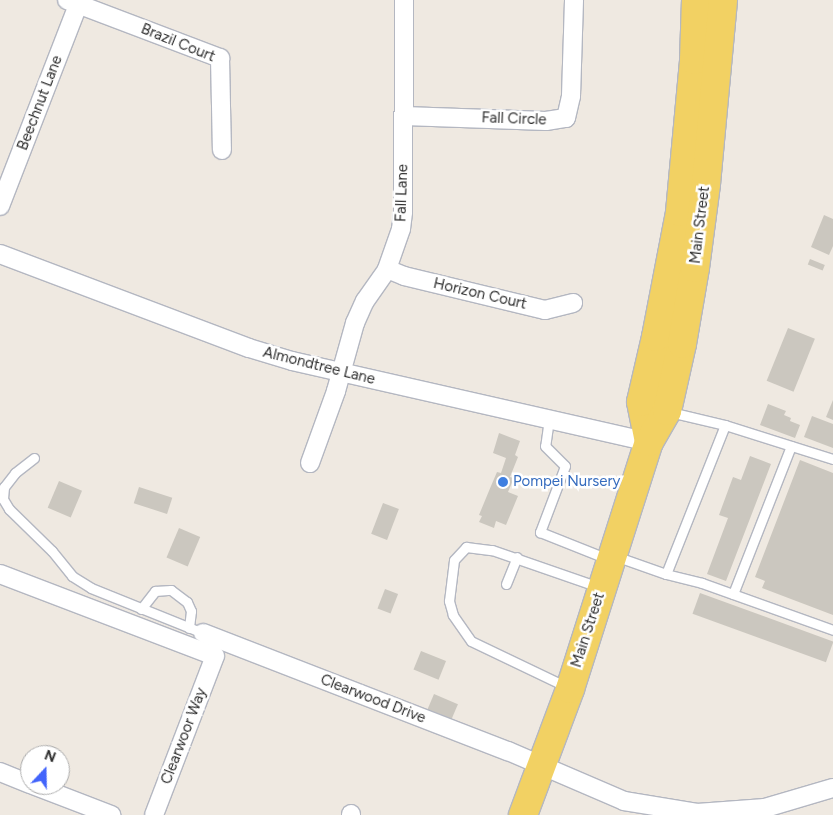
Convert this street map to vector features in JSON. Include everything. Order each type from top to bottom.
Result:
[{"type":"main road","name":"Main Street","points":[[649,442],[641,402],[680,212],[694,60],[696,0]]},
{"type":"main road","name":"Main Street","points":[[522,815],[570,689],[649,442],[667,411],[682,344],[695,268],[706,184],[723,0]]},
{"type":"street","name":"Fall Lane","points":[[310,463],[342,372],[356,323],[365,301],[387,269],[401,229],[403,212],[404,0]]},
{"type":"street","name":"Fall Circle","points":[[404,116],[546,121],[566,118],[571,96],[574,0]]},
{"type":"street","name":"Brazil Court","points":[[75,1],[220,58],[222,150]]},
{"type":"street","name":"Beechnut Lane","points":[[0,206],[75,1]]},
{"type":"street","name":"Almondtree Lane","points":[[0,254],[248,348],[292,361],[649,442]]},
{"type":"street","name":"Horizon Court","points":[[387,269],[404,276],[545,310],[573,303]]},
{"type":"street","name":"Clearwoor Way","points":[[0,574],[215,656],[154,815]]},
{"type":"street","name":"Clearwood Drive","points":[[196,630],[542,766],[624,801],[697,813],[764,808],[833,788]]},
{"type":"street","points":[[0,772],[20,780]]},
{"type":"street","points":[[60,795],[111,815]]},
{"type":"lane","points":[[667,411],[725,425],[833,459]]},
{"type":"lane","points":[[550,419],[545,446],[565,466],[540,532],[611,558],[702,583],[833,630]]},
{"type":"lane","points":[[666,574],[725,425]]},
{"type":"lane","points":[[734,594],[791,446]]},
{"type":"lane","points":[[34,458],[15,473],[4,486],[4,499],[9,508],[52,551],[72,576],[91,588],[196,630]]},
{"type":"lane","points":[[570,689],[471,641],[453,615],[449,600],[454,560],[466,546],[492,550],[602,588]]},
{"type":"lane","points":[[506,584],[517,558]]},
{"type":"lane","points":[[141,609],[155,592],[171,590],[187,602],[196,630]]},
{"type":"building","points":[[824,215],[833,219],[833,246],[829,255],[811,247]]},
{"type":"building","points":[[810,259],[825,265],[823,271],[808,265]]},
{"type":"building","points":[[788,328],[815,339],[794,392],[767,381]]},
{"type":"building","points":[[833,400],[833,420],[826,417]]},
{"type":"building","points":[[768,404],[786,411],[784,415],[791,418],[790,421],[800,425],[795,438],[760,425]]},
{"type":"building","points":[[812,416],[833,424],[833,448],[804,437]]},
{"type":"building","name":"Pompei Nursery","points":[[499,433],[520,441],[515,455],[518,457],[510,477],[514,478],[508,492],[518,496],[506,525],[496,521],[494,528],[479,522],[482,516],[479,515],[497,472],[501,473],[506,458],[493,453]]},
{"type":"building","points":[[750,456],[771,464],[726,581],[707,574],[728,518],[719,515],[733,477],[741,480]]},
{"type":"building","points":[[800,460],[833,473],[833,615],[762,588],[765,581],[755,577]]},
{"type":"building","points":[[59,481],[82,491],[71,517],[48,508]]},
{"type":"building","points":[[139,487],[172,498],[167,514],[134,503]]},
{"type":"building","points":[[383,503],[399,509],[387,540],[371,534]]},
{"type":"building","points":[[179,528],[200,537],[188,566],[166,557]]},
{"type":"building","points":[[385,589],[398,594],[391,614],[377,609]]},
{"type":"building","points":[[700,593],[833,641],[826,662],[692,614]]},
{"type":"building","points":[[421,651],[446,661],[439,680],[414,670]]},
{"type":"building","points":[[434,694],[458,704],[450,723],[426,712]]},
{"type":"place","name":"Pompei Nursery","points":[[503,482]]}]
